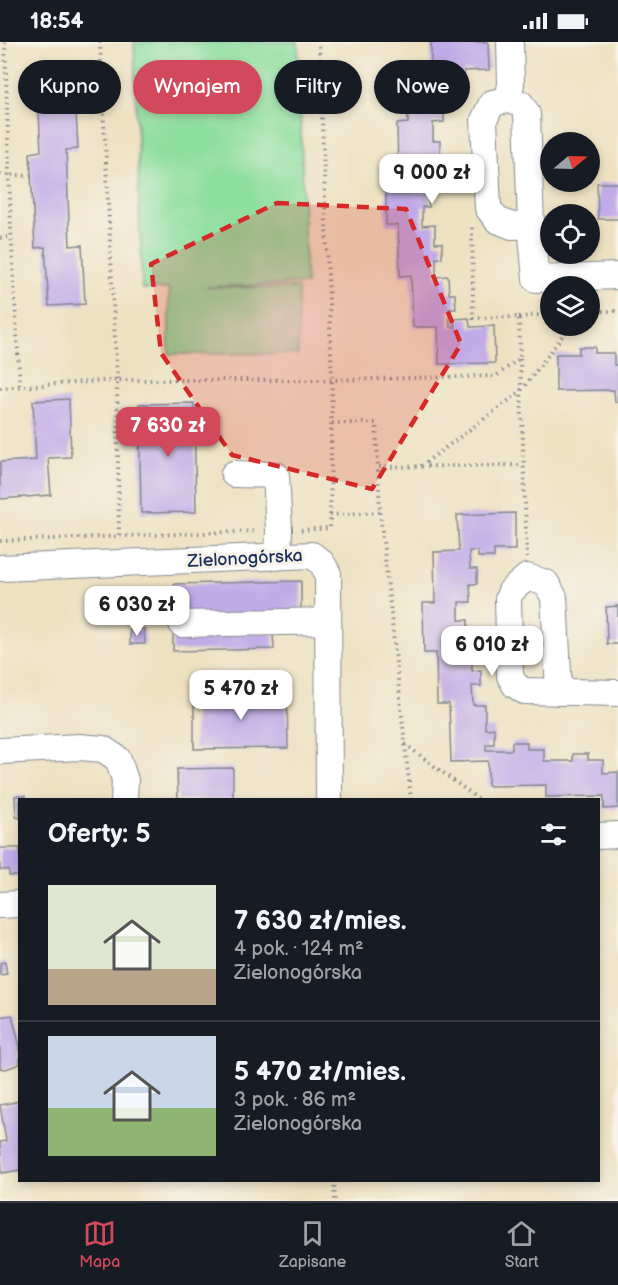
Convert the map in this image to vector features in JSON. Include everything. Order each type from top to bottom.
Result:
[{"type":"street","points":[[508,99],[511,84],[510,42]]},
{"type":"street","points":[[531,225],[512,226],[497,220],[488,208],[484,120],[492,103],[508,99],[521,104],[527,114],[531,225],[536,279],[618,276]]},
{"type":"street","points":[[234,474],[276,475],[278,557]]},
{"type":"street","name":"Zielonogórska","points":[[0,568],[312,555],[322,563],[328,574],[329,798]]},
{"type":"street","points":[[558,692],[554,597],[546,583],[527,578],[511,591],[508,599],[510,676],[515,685],[524,691],[558,692],[618,693]]},
{"type":"street","points":[[182,624],[327,621]]},
{"type":"street","points":[[0,751],[79,747],[103,749],[118,759],[125,780],[124,798]]},
{"type":"street","points":[[600,836],[618,835]]},
{"type":"street","points":[[0,905],[18,904]]},
{"type":"path","points":[[5,42],[20,387]]},
{"type":"path","points":[[100,42],[117,380],[121,564]]},
{"type":"path","points":[[0,541],[330,528],[332,380],[319,42]]},
{"type":"path","points":[[0,174],[32,176]]},
{"type":"path","points":[[472,218],[473,318],[540,315]]},
{"type":"path","points":[[0,238],[12,237]]},
{"type":"path","points":[[600,311],[618,311]]},
{"type":"path","points":[[519,317],[527,578]]},
{"type":"path","points":[[421,467],[520,392],[562,336]]},
{"type":"path","points":[[0,388],[117,380],[332,380],[496,376],[520,358]]},
{"type":"path","points":[[332,423],[376,423],[380,512],[411,798]]},
{"type":"path","points":[[378,467],[523,465]]},
{"type":"path","points":[[330,515],[380,512]]},
{"type":"path","points":[[405,744],[476,798]]},
{"type":"path","points":[[334,1182],[335,1201]]},
{"type":"highlighted area","points":[[277,203],[406,209],[461,344],[372,489],[232,455],[161,353],[151,264]]},
{"type":"green space","points":[[134,42],[298,42],[299,60],[274,60],[274,114],[300,114],[306,284],[207,287],[298,288],[298,354],[169,354],[169,289],[142,289],[136,114],[262,114],[262,60],[135,60]]},
{"type":"building","points":[[431,42],[488,42],[489,70],[470,71],[470,60],[431,60]]},
{"type":"building","points":[[39,114],[76,114],[78,149],[66,150],[70,246],[82,245],[85,304],[49,306],[45,247],[35,248],[30,153],[41,151]]},
{"type":"building","points":[[408,114],[444,114],[444,122],[433,123],[433,141],[440,141],[440,156],[433,156],[434,173],[421,173],[421,192],[428,192],[429,207],[422,207],[422,226],[435,225],[435,243],[442,243],[442,258],[436,258],[436,277],[448,276],[449,294],[455,294],[456,309],[449,309],[450,327],[455,327],[454,319],[469,318],[470,327],[494,326],[495,363],[439,364],[438,327],[413,327],[411,275],[400,276],[398,225],[386,225],[386,175],[398,175],[397,124],[408,123]]},
{"type":"building","points":[[600,183],[618,183],[618,219],[600,219],[600,204],[598,204]]},
{"type":"building","points":[[579,347],[595,347],[595,353],[614,353],[614,365],[618,365],[618,402],[615,402],[614,390],[556,391],[556,354],[579,354]]},
{"type":"building","points":[[69,399],[71,457],[48,458],[51,495],[0,499],[0,462],[36,460],[33,401]]},
{"type":"building","points":[[194,403],[196,512],[141,513],[139,404]]},
{"type":"building","points":[[515,513],[515,550],[494,550],[494,557],[478,557],[478,551],[469,551],[470,569],[477,569],[477,584],[470,584],[471,602],[459,602],[459,620],[468,620],[468,635],[459,636],[460,654],[472,654],[472,671],[481,670],[481,686],[472,686],[473,705],[485,705],[485,729],[494,728],[494,744],[486,744],[486,750],[512,750],[512,742],[527,742],[527,749],[544,749],[544,761],[573,761],[573,754],[588,754],[588,760],[603,760],[603,773],[618,772],[618,808],[604,809],[604,796],[546,797],[546,785],[488,786],[488,761],[451,762],[449,704],[437,704],[436,653],[424,653],[423,603],[435,603],[434,552],[459,551],[457,515]]},
{"type":"building","points":[[301,581],[301,614],[174,617],[174,584]]},
{"type":"building","points":[[618,606],[618,644],[607,644],[606,607]]},
{"type":"building","points":[[130,629],[144,629],[145,644],[130,644]]},
{"type":"building","points":[[273,632],[274,649],[173,651],[173,634]]},
{"type":"building","points":[[194,693],[287,693],[288,748],[194,749]]},
{"type":"building","points":[[233,768],[233,798],[178,798],[177,769]]},
{"type":"building","points":[[15,796],[25,796],[25,798],[18,798],[18,818],[16,817]]},
{"type":"building","points":[[0,848],[18,848],[18,876],[9,876],[9,870],[0,870]]},
{"type":"building","points":[[5,962],[7,974],[0,975],[0,963]]},
{"type":"building","points":[[12,1015],[18,1039],[18,1065],[6,1069],[0,1068],[0,1017]]},
{"type":"building","points":[[18,1101],[18,1170],[2,1173],[0,1142],[6,1141],[0,1105]]}]
